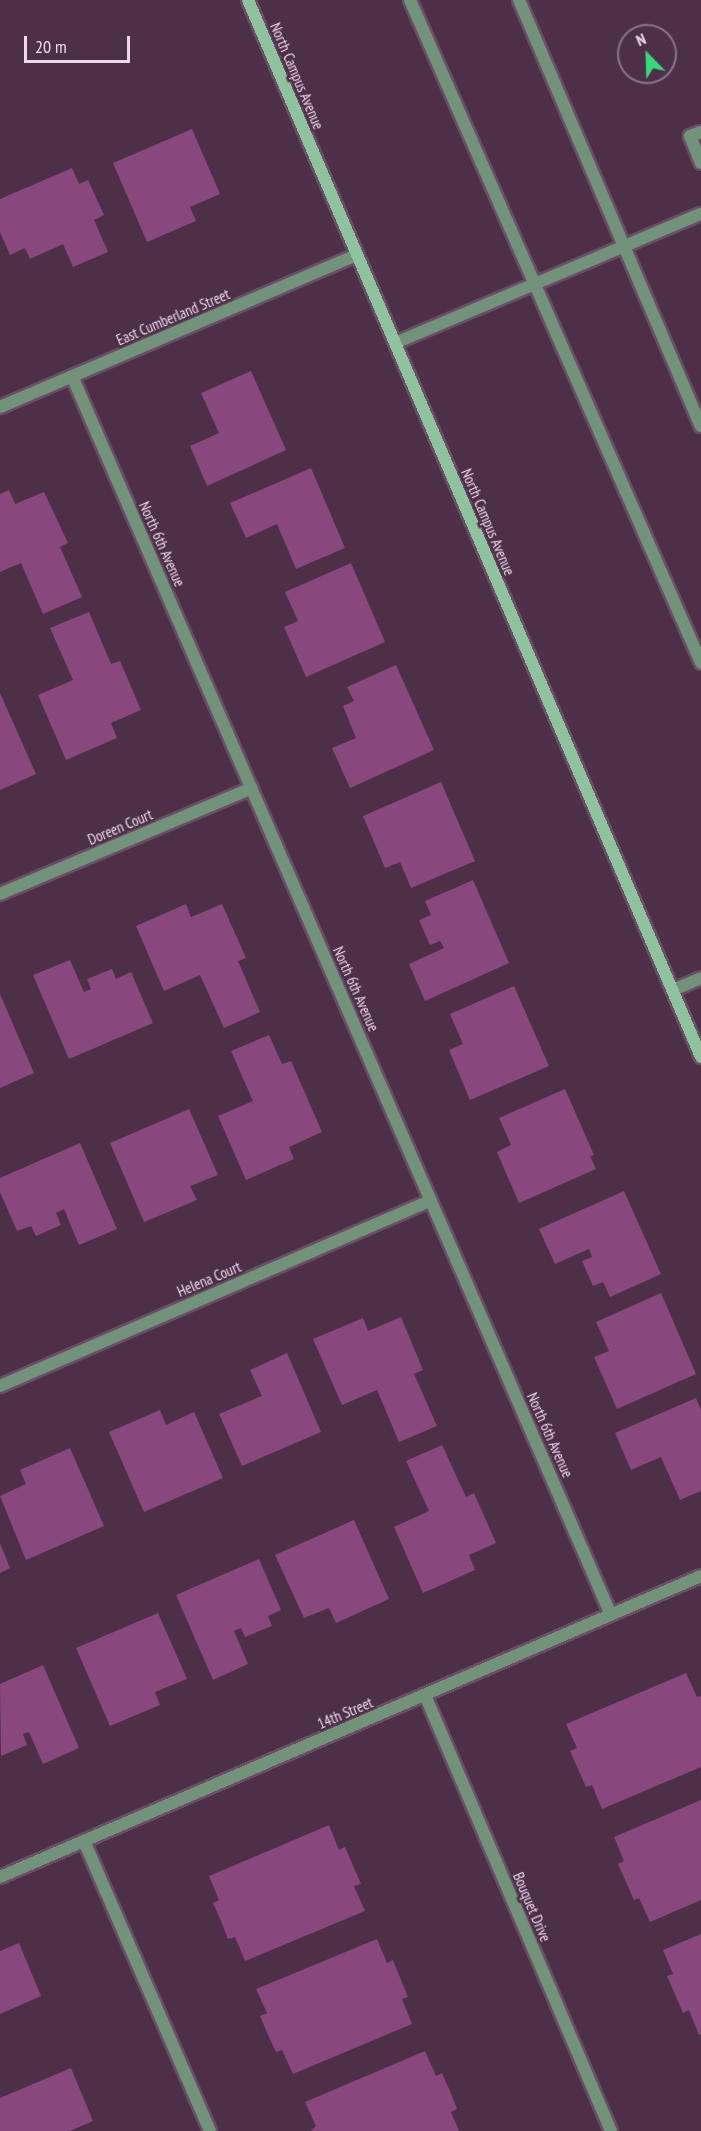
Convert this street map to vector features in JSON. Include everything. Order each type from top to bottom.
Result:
[{"type":"main road","name":"North Campus Avenue","points":[[248,0],[701,1057]]},
{"type":"street","points":[[410,0],[701,663]]},
{"type":"street","points":[[519,0],[701,426]]},
{"type":"street","points":[[701,132],[690,136],[701,163]]},
{"type":"street","points":[[395,343],[701,214]]},
{"type":"street","name":"East Cumberland Street","points":[[0,407],[357,255]]},
{"type":"street","name":"North 6th Avenue","points":[[72,376],[611,1615]]},
{"type":"street","name":"Doreen Court","points":[[0,894],[252,788]]},
{"type":"street","points":[[673,990],[701,978]]},
{"type":"street","name":"Helena Court","points":[[0,1386],[431,1200]]},
{"type":"street","name":"14th Street","points":[[0,1876],[701,1576]]},
{"type":"street","name":"Bouquet Drive","points":[[425,1695],[611,2131]]},
{"type":"street","points":[[84,1841],[210,2131]]},
{"type":"building","points":[[192,129],[220,194],[190,207],[196,221],[147,242],[113,163]]},
{"type":"building","points":[[72,168],[79,184],[88,180],[104,215],[94,220],[108,252],[73,267],[63,244],[30,259],[25,248],[10,255],[0,232],[0,199]]},
{"type":"building","points":[[251,371],[286,450],[207,486],[190,446],[219,433],[201,393]]},
{"type":"building","points":[[311,468],[345,548],[296,569],[277,524],[246,538],[230,503]]},
{"type":"building","points":[[9,490],[15,504],[44,492],[68,543],[60,547],[82,597],[43,614],[21,563],[0,572],[0,494]]},
{"type":"building","points":[[351,563],[385,642],[306,677],[284,627],[298,621],[285,592]]},
{"type":"building","points":[[89,612],[111,664],[120,661],[141,710],[111,723],[117,738],[66,760],[38,695],[73,680],[50,628]]},
{"type":"building","points":[[396,665],[434,750],[350,788],[332,748],[356,738],[343,706],[354,701],[347,687]]},
{"type":"building","points":[[0,693],[36,774],[0,790]]},
{"type":"building","points":[[441,782],[475,861],[411,888],[400,862],[385,868],[363,816]]},
{"type":"building","points":[[473,880],[509,963],[425,1001],[409,964],[444,948],[440,941],[430,945],[419,920],[431,915],[425,901]]},
{"type":"building","points":[[186,904],[191,917],[222,904],[246,958],[238,961],[260,1012],[224,1028],[200,975],[164,991],[136,926]]},
{"type":"building","points":[[70,960],[84,992],[91,989],[87,979],[112,969],[116,979],[131,972],[153,1023],[69,1059],[33,975]]},
{"type":"building","points":[[514,986],[549,1066],[470,1100],[449,1050],[463,1044],[450,1014]]},
{"type":"building","points":[[0,994],[34,1073],[0,1088]]},
{"type":"building","points":[[269,1035],[282,1064],[291,1061],[322,1132],[289,1147],[294,1159],[246,1180],[218,1116],[253,1101],[231,1051]]},
{"type":"building","points":[[565,1089],[594,1155],[590,1156],[596,1169],[519,1203],[497,1152],[511,1145],[499,1118]]},
{"type":"building","points":[[189,1109],[218,1175],[190,1186],[197,1200],[144,1222],[110,1143]]},
{"type":"building","points":[[80,1143],[117,1229],[79,1245],[64,1209],[56,1213],[61,1225],[36,1236],[31,1226],[17,1231],[0,1192],[0,1178]]},
{"type":"building","points":[[624,1191],[661,1274],[610,1297],[603,1282],[593,1286],[582,1261],[592,1257],[589,1249],[555,1264],[539,1229]]},
{"type":"building","points":[[661,1293],[696,1374],[617,1409],[594,1357],[609,1351],[596,1322]]},
{"type":"building","points":[[401,1317],[423,1370],[414,1374],[437,1426],[399,1442],[377,1390],[342,1405],[313,1339],[363,1318],[368,1331]]},
{"type":"building","points":[[287,1353],[321,1432],[242,1466],[219,1414],[262,1396],[250,1370]]},
{"type":"building","points":[[696,1398],[701,1410],[701,1491],[680,1500],[661,1457],[631,1470],[615,1433]]},
{"type":"building","points":[[160,1410],[166,1425],[194,1412],[223,1478],[144,1512],[109,1432]]},
{"type":"building","points":[[442,1445],[466,1497],[474,1493],[496,1543],[469,1555],[475,1570],[423,1593],[394,1527],[429,1511],[406,1461]]},
{"type":"building","points":[[70,1448],[104,1526],[26,1560],[0,1496],[26,1484],[20,1470]]},
{"type":"building","points":[[354,1520],[389,1599],[336,1623],[329,1608],[304,1618],[275,1555]]},
{"type":"building","points":[[0,1543],[10,1568],[0,1573]]},
{"type":"building","points":[[259,1559],[281,1610],[268,1616],[272,1626],[245,1637],[241,1628],[234,1631],[248,1664],[213,1680],[176,1595]]},
{"type":"building","points":[[158,1613],[187,1679],[155,1692],[160,1705],[110,1726],[76,1648]]},
{"type":"building","points":[[43,1665],[79,1748],[43,1764],[29,1732],[23,1734],[27,1745],[1,1756],[0,1684]]},
{"type":"building","points":[[686,1673],[697,1697],[701,1696],[701,1767],[602,1809],[592,1785],[586,1787],[570,1751],[577,1748],[566,1724]]},
{"type":"building","points":[[701,1800],[701,1900],[650,1922],[639,1898],[634,1900],[618,1864],[624,1861],[614,1837]]},
{"type":"building","points":[[329,1825],[339,1850],[345,1847],[361,1884],[354,1886],[365,1911],[245,1961],[235,1937],[228,1939],[213,1903],[219,1900],[209,1876]]},
{"type":"building","points":[[701,1934],[701,2034],[699,2035],[689,2010],[683,2013],[667,1976],[673,1974],[663,1950]]},
{"type":"building","points":[[377,1939],[387,1963],[393,1960],[408,1997],[402,1999],[412,2024],[293,2074],[282,2050],[276,2052],[268,2035],[260,2016],[267,2013],[256,1989]]},
{"type":"building","points":[[19,1943],[41,1996],[0,2014],[0,1951]]},
{"type":"building","points":[[425,2051],[436,2076],[442,2073],[450,2091],[457,2109],[451,2112],[459,2131],[311,2131],[316,2126],[305,2102]]},
{"type":"building","points":[[71,2068],[93,2121],[70,2131],[0,2131],[0,2098]]}]
